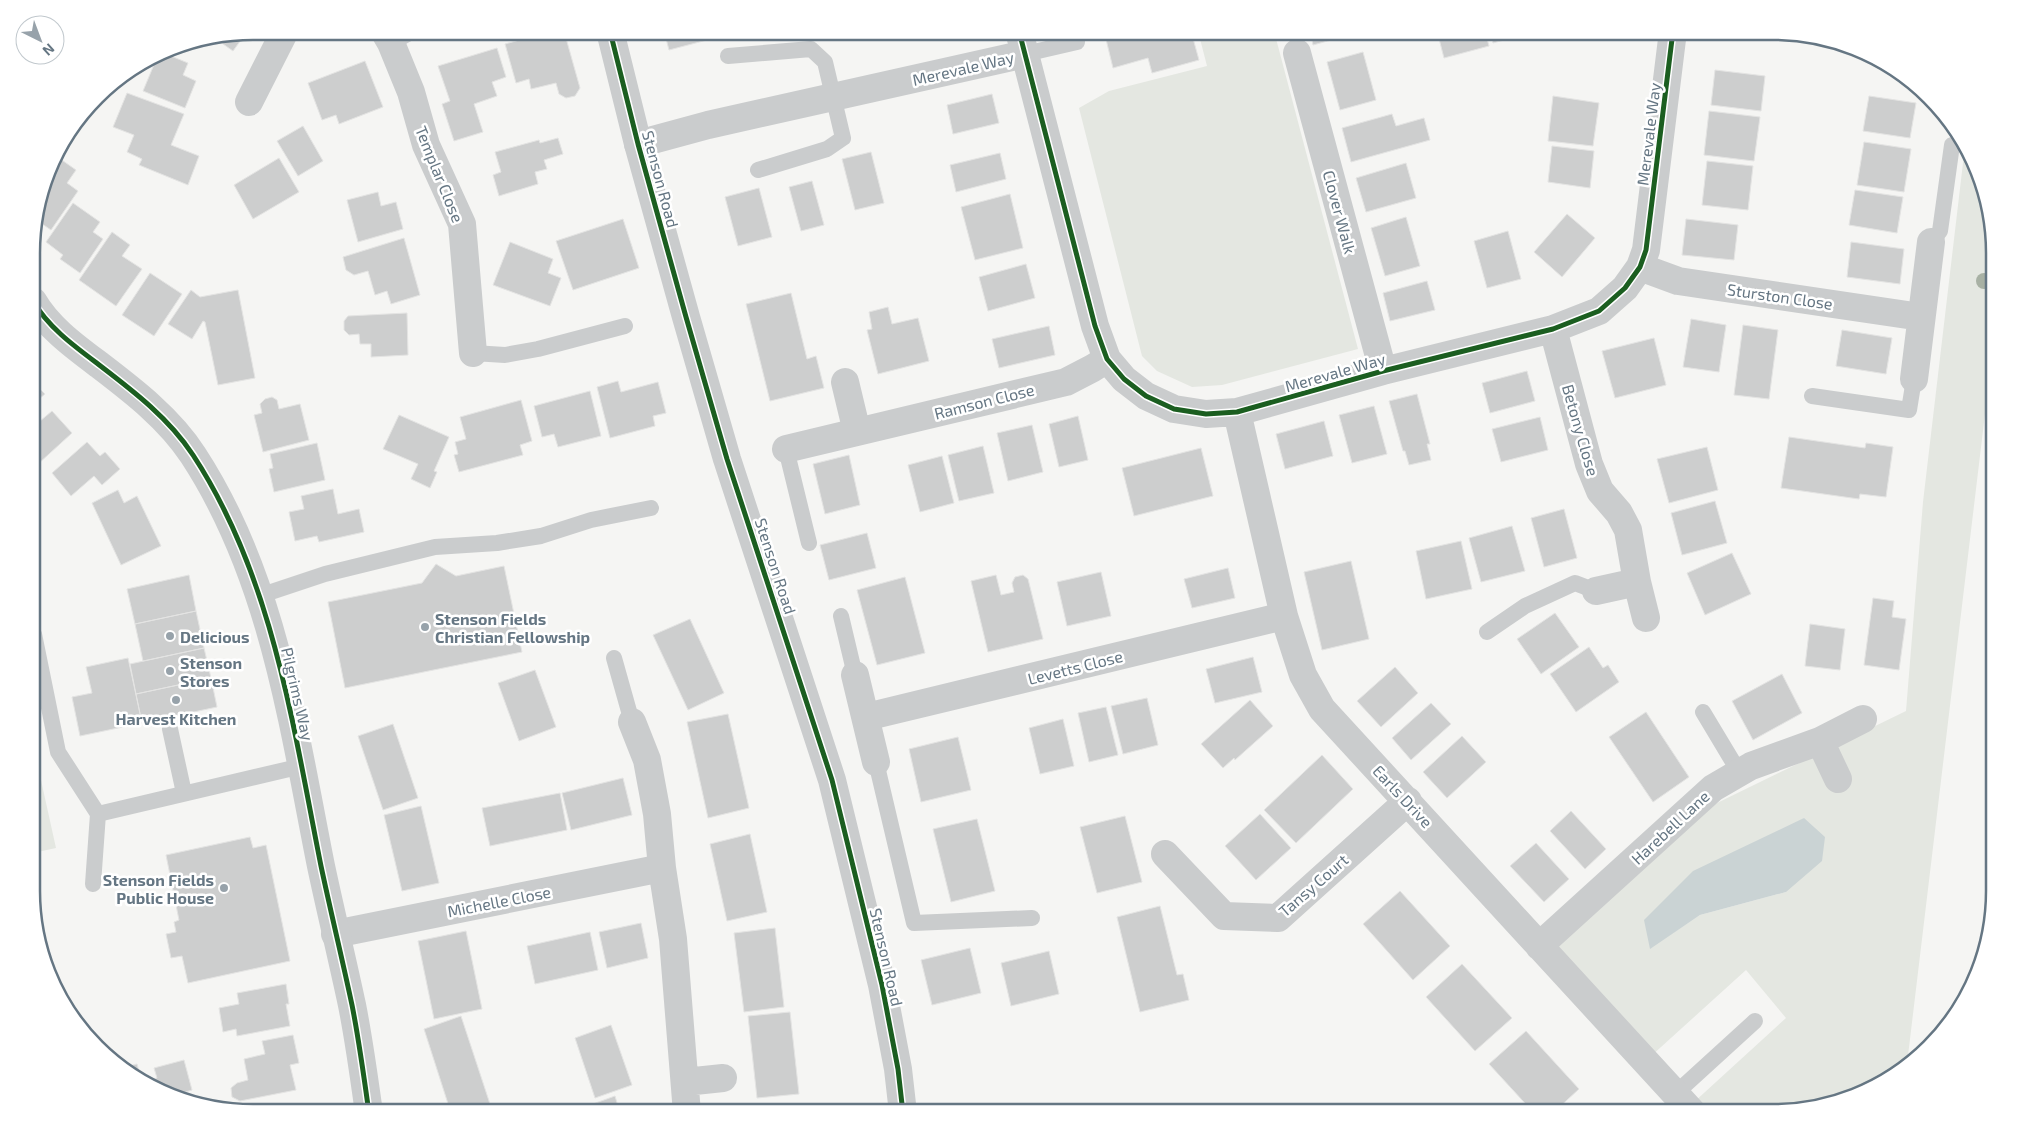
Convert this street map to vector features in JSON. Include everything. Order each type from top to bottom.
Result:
[{"type":"street","points":[[249,102],[280,40]]},
{"type":"street","name":"Templar Close","points":[[397,40],[426,145],[462,224],[473,353]]},
{"type":"street","name":"Stenson Road","points":[[612,40],[638,144],[728,459],[832,780],[882,985],[898,1069],[902,1104]]},
{"type":"street","name":"Merevale Way","points":[[638,144],[833,98],[1022,43],[1095,326],[1107,359],[1124,379],[1146,396],[1174,409],[1206,414],[1237,412],[1383,371],[1553,328],[1599,311],[1625,288],[1640,267],[1646,250],[1672,40]]},
{"type":"street","name":"Clover Walk","points":[[1297,53],[1383,371]]},
{"type":"street","points":[[1914,379],[1931,242]]},
{"type":"street","name":"Sturston Close","points":[[1640,267],[1678,281],[1921,317]]},
{"type":"street","name":"Pilgrims Way","points":[[40,315],[77,348],[155,411],[191,452],[220,500],[245,558],[278,656],[335,934],[352,1004],[368,1104]]},
{"type":"street","name":"Betony Close","points":[[1553,328],[1589,464],[1600,491],[1619,513],[1628,530],[1637,582],[1646,618]]},
{"type":"street","name":"Ramson Close","points":[[786,449],[1066,382],[1107,359]]},
{"type":"street","points":[[845,382],[857,432]]},
{"type":"street","name":"Earls Drive","points":[[1237,412],[1284,616],[1303,675],[1322,708],[1683,1103]]},
{"type":"street","points":[[1596,591],[1637,582]]},
{"type":"street","name":"Levetts Close","points":[[866,718],[1284,616]]},
{"type":"street","points":[[855,674],[876,762]]},
{"type":"street","name":"Harebell Lane","points":[[1539,946],[1712,788],[1739,772],[1820,741],[1863,719]]},
{"type":"street","points":[[632,722],[647,760],[657,814],[662,868],[673,939],[686,1104]]},
{"type":"street","points":[[1820,741],[1838,778]]},
{"type":"street","name":"Tansy Court","points":[[1165,854],[1224,916],[1278,918],[1408,801]]},
{"type":"street","name":"Michelle Close","points":[[335,934],[662,868]]},
{"type":"street","points":[[685,1082],[723,1078]]},
{"type":"lane","points":[[1022,43],[1077,42]]},
{"type":"lane","points":[[728,56],[811,49],[824,62],[843,138],[827,149],[758,170]]},
{"type":"lane","points":[[1931,242],[1940,231],[1952,145]]},
{"type":"lane","points":[[473,353],[504,355],[538,349],[625,326]]},
{"type":"lane","points":[[1812,396],[1910,410],[1914,379]]},
{"type":"lane","points":[[786,449],[809,543]]},
{"type":"lane","points":[[259,596],[325,574],[435,547],[497,543],[541,536],[591,520],[651,508]]},
{"type":"lane","points":[[1487,632],[1525,606],[1575,583],[1596,591]]},
{"type":"lane","points":[[841,616],[855,674]]},
{"type":"lane","points":[[614,658],[632,722]]},
{"type":"lane","points":[[40,664],[58,752],[98,814],[93,884]]},
{"type":"lane","points":[[1703,712],[1739,772]]},
{"type":"lane","points":[[170,729],[184,793]]},
{"type":"lane","points":[[876,762],[914,923],[1032,918]]},
{"type":"lane","points":[[98,814],[302,766]]},
{"type":"lane","points":[[1683,1103],[1755,1021]]},
{"type":"shaded area","points":[[1200,40],[1276,40],[1358,349],[1222,385],[1192,387],[1157,371],[1142,356],[1079,108],[1109,91],[1207,66]]},
{"type":"shaded area","points":[[1964,158],[1979,198],[1986,239],[1986,406],[1908,1056],[1880,1075],[1855,1088],[1815,1100],[1787,1104],[1694,1104],[1786,1018],[1746,970],[1650,1057],[1550,950],[1715,804],[1906,711],[1923,502]],"holes":[[[1804,818],[1786,892],[1700,915],[1650,948]]]},
{"type":"shaded area","points":[[40,776],[56,848],[40,851]]},
{"type":"shaded area","points":[[1804,818],[1825,837],[1822,861],[1786,892],[1700,915],[1650,949],[1644,920],[1693,871]]},
{"type":"building","points":[[241,40],[233,51],[221,43]]},
{"type":"building","points":[[519,40],[567,40],[580,88],[575,96],[566,98],[559,94],[556,83],[531,89],[529,79],[516,83],[505,44]]},
{"type":"building","points":[[666,40],[707,40],[669,50]]},
{"type":"building","points":[[1106,40],[1193,40],[1199,60],[1152,73],[1148,58],[1113,68]]},
{"type":"building","points":[[1312,40],[1331,40],[1313,45]]},
{"type":"building","points":[[1439,40],[1487,40],[1489,46],[1444,58]]},
{"type":"building","points":[[1492,40],[1504,40],[1493,43]]},
{"type":"building","points":[[497,48],[506,77],[492,82],[497,96],[474,104],[483,132],[454,141],[442,104],[450,101],[438,66]]},
{"type":"building","points":[[1363,52],[1376,100],[1340,110],[1327,62]]},
{"type":"building","points":[[171,56],[188,63],[183,75],[196,81],[185,108],[143,91],[154,65]]},
{"type":"building","points":[[365,61],[383,107],[339,124],[336,115],[322,120],[308,83]]},
{"type":"building","points":[[1715,70],[1765,76],[1761,111],[1711,105]]},
{"type":"building","points":[[127,93],[184,114],[171,145],[199,156],[188,185],[139,165],[142,159],[127,152],[134,135],[113,127]]},
{"type":"building","points":[[992,94],[999,123],[953,134],[947,105]]},
{"type":"building","points":[[1553,96],[1599,103],[1593,146],[1548,141]]},
{"type":"building","points":[[1869,96],[1916,103],[1910,138],[1863,131]]},
{"type":"building","points":[[1709,111],[1760,117],[1754,161],[1704,155]]},
{"type":"building","points":[[1392,114],[1396,126],[1424,118],[1430,140],[1351,162],[1342,128]]},
{"type":"building","points":[[303,126],[323,161],[298,176],[277,141]]},
{"type":"building","points":[[558,138],[563,154],[544,160],[547,169],[535,172],[538,184],[499,196],[493,175],[501,172],[495,152],[539,140],[540,143]]},
{"type":"building","points":[[1864,142],[1911,149],[1904,192],[1857,185]]},
{"type":"building","points":[[1552,146],[1594,151],[1590,188],[1548,182]]},
{"type":"building","points":[[871,152],[884,203],[855,210],[842,159]]},
{"type":"building","points":[[1000,153],[1006,179],[956,192],[950,165]]},
{"type":"building","points":[[279,158],[299,192],[253,219],[234,185]]},
{"type":"building","points":[[62,160],[76,170],[67,183],[78,191],[51,230],[42,224],[44,211],[51,184]]},
{"type":"building","points":[[1707,161],[1753,166],[1748,210],[1702,205]]},
{"type":"building","points":[[1406,163],[1416,198],[1366,212],[1356,178]]},
{"type":"building","points":[[812,181],[824,225],[801,231],[789,187]]},
{"type":"building","points":[[759,188],[772,237],[738,246],[725,197]]},
{"type":"building","points":[[1855,190],[1903,197],[1897,233],[1849,225]]},
{"type":"building","points":[[378,192],[381,206],[396,202],[403,229],[358,242],[347,200]]},
{"type":"building","points":[[1010,194],[1023,248],[975,260],[961,207]]},
{"type":"building","points":[[73,203],[100,222],[93,232],[103,239],[80,273],[60,259],[63,255],[46,242]]},
{"type":"building","points":[[1567,214],[1595,238],[1562,277],[1534,252]]},
{"type":"building","points":[[1406,217],[1420,266],[1385,276],[1371,228]]},
{"type":"building","points":[[623,219],[639,268],[573,290],[556,241]]},
{"type":"building","points":[[1686,219],[1738,225],[1734,260],[1682,255]]},
{"type":"building","points":[[1508,231],[1521,279],[1487,288],[1474,241]]},
{"type":"building","points":[[112,232],[130,245],[122,256],[142,269],[116,306],[79,280]]},
{"type":"building","points":[[404,238],[420,295],[391,304],[387,291],[375,295],[368,271],[354,275],[346,270],[343,257]]},
{"type":"building","points":[[510,242],[553,259],[548,273],[561,278],[550,306],[493,285]]},
{"type":"building","points":[[1851,242],[1904,249],[1900,284],[1847,277]]},
{"type":"building","points":[[1026,264],[1035,298],[988,311],[979,277]]},
{"type":"building","points":[[150,273],[182,294],[154,336],[122,315]]},
{"type":"building","points":[[1427,281],[1435,310],[1390,321],[1383,293]]},
{"type":"building","points":[[191,290],[200,297],[238,290],[255,378],[218,385],[205,322],[203,321],[192,339],[168,324]]},
{"type":"building","points":[[791,293],[807,359],[816,356],[824,388],[770,401],[746,304]]},
{"type":"building","points":[[888,307],[892,324],[918,318],[929,361],[878,374],[867,330],[872,329],[869,312]]},
{"type":"building","points":[[407,313],[408,355],[371,357],[371,344],[360,344],[359,334],[349,335],[344,330],[344,321],[348,316]]},
{"type":"building","points":[[1691,319],[1726,325],[1719,372],[1683,367]]},
{"type":"building","points":[[1743,325],[1778,330],[1769,399],[1734,395]]},
{"type":"building","points":[[1049,326],[1055,355],[999,368],[992,339]]},
{"type":"building","points":[[1842,330],[1892,338],[1886,374],[1836,366]]},
{"type":"building","points":[[1654,338],[1666,385],[1615,398],[1602,351]]},
{"type":"building","points":[[1527,371],[1535,401],[1490,413],[1482,383]]},
{"type":"building","points":[[618,381],[621,392],[658,382],[666,413],[653,416],[655,426],[610,438],[597,387]]},
{"type":"building","points":[[40,389],[45,394],[40,398]]},
{"type":"building","points":[[590,391],[601,436],[558,447],[554,434],[542,437],[534,406]]},
{"type":"building","points":[[1417,394],[1430,444],[1427,444],[1431,460],[1409,465],[1405,451],[1403,451],[1389,401]]},
{"type":"building","points":[[272,397],[277,400],[279,409],[300,404],[309,440],[263,452],[254,415],[262,413],[260,404],[265,399]]},
{"type":"building","points":[[521,400],[532,441],[520,445],[523,455],[459,472],[454,455],[458,454],[455,442],[466,439],[460,417]]},
{"type":"building","points":[[1374,406],[1387,454],[1352,463],[1339,415]]},
{"type":"building","points":[[52,411],[72,433],[40,462],[40,421]]},
{"type":"building","points":[[399,415],[449,437],[434,471],[437,472],[430,488],[411,479],[418,464],[383,449]]},
{"type":"building","points":[[1078,416],[1088,460],[1059,467],[1049,424]]},
{"type":"building","points":[[1540,417],[1548,450],[1501,462],[1492,429]]},
{"type":"building","points":[[1324,421],[1333,456],[1285,469],[1276,434]]},
{"type":"building","points":[[1032,425],[1043,472],[1008,481],[997,433]]},
{"type":"building","points":[[1789,437],[1865,448],[1866,443],[1893,447],[1886,497],[1860,494],[1859,499],[1781,488]]},
{"type":"building","points":[[87,442],[100,456],[105,452],[120,469],[102,485],[94,476],[71,496],[52,473]]},
{"type":"building","points":[[317,443],[325,480],[274,492],[269,469],[273,468],[270,454]]},
{"type":"building","points":[[983,446],[994,493],[959,501],[948,455]]},
{"type":"building","points":[[1707,447],[1718,490],[1669,503],[1657,459]]},
{"type":"building","points":[[1201,448],[1213,496],[1134,516],[1122,468]]},
{"type":"building","points":[[849,455],[860,505],[825,514],[813,464]]},
{"type":"building","points":[[942,456],[954,503],[920,512],[908,465]]},
{"type":"building","points":[[333,489],[338,514],[359,509],[364,532],[319,542],[317,536],[295,541],[289,512],[304,509],[301,496]]},
{"type":"building","points":[[118,490],[124,503],[137,496],[161,546],[121,565],[92,503]]},
{"type":"building","points":[[1715,501],[1727,543],[1682,555],[1671,513]]},
{"type":"building","points":[[1564,509],[1577,558],[1544,567],[1531,518]]},
{"type":"building","points":[[1512,526],[1525,571],[1481,582],[1469,538]]},
{"type":"building","points":[[867,533],[876,568],[829,580],[820,545]]},
{"type":"building","points":[[1461,541],[1472,589],[1426,599],[1416,551]]},
{"type":"building","points":[[1732,553],[1751,594],[1705,615],[1687,573]]},
{"type":"building","points":[[1351,561],[1369,639],[1322,650],[1304,572]]},
{"type":"building","name":"Stenson Fields Christian Fellowship","points":[[436,564],[456,576],[504,566],[522,652],[345,688],[328,602],[422,583]]},
{"type":"building","points":[[1228,568],[1235,598],[1192,608],[1184,579]]},
{"type":"building","points":[[1101,572],[1111,616],[1067,626],[1057,582]]},
{"type":"building","points":[[189,575],[196,611],[135,624],[127,589]]},
{"type":"building","points":[[996,575],[1001,595],[1014,592],[1012,583],[1015,577],[1023,575],[1028,579],[1043,639],[988,652],[971,581]]},
{"type":"building","points":[[905,577],[925,653],[877,665],[857,590]]},
{"type":"building","points":[[1873,598],[1894,601],[1892,617],[1906,619],[1899,670],[1864,665]]},
{"type":"building","name":"Delicious","points":[[196,611],[204,648],[143,661],[135,624]]},
{"type":"building","points":[[1555,613],[1579,647],[1541,674],[1517,639]]},
{"type":"building","points":[[690,619],[724,693],[688,710],[653,635]]},
{"type":"building","points":[[1810,624],[1845,629],[1840,670],[1805,666]]},
{"type":"building","points":[[1589,647],[1603,668],[1608,665],[1619,682],[1576,712],[1550,674]]},
{"type":"building","name":"Stenson Stores","points":[[204,648],[211,678],[136,694],[130,664]]},
{"type":"building","points":[[1253,657],[1262,692],[1215,703],[1206,669]]},
{"type":"building","points":[[128,658],[142,723],[80,736],[72,697],[92,693],[86,667]]},
{"type":"building","points":[[1395,667],[1418,693],[1381,727],[1357,701]]},
{"type":"building","points":[[535,670],[556,727],[519,741],[498,683]]},
{"type":"building","points":[[1782,674],[1802,713],[1753,740],[1732,701]]},
{"type":"building","name":"Harvest Kitchen","points":[[211,678],[217,707],[142,723],[136,694]]},
{"type":"building","points":[[1147,698],[1158,745],[1123,754],[1111,706]]},
{"type":"building","points":[[1250,700],[1273,726],[1235,760],[1234,758],[1223,768],[1201,744]]},
{"type":"building","points":[[1431,703],[1451,724],[1411,760],[1392,738]]},
{"type":"building","points":[[1106,707],[1118,755],[1089,762],[1078,713]]},
{"type":"building","points":[[1646,712],[1689,777],[1653,802],[1609,737]]},
{"type":"building","points":[[728,714],[749,808],[708,818],[687,722]]},
{"type":"building","points":[[1063,719],[1074,766],[1040,774],[1029,728]]},
{"type":"building","points":[[393,724],[418,798],[383,810],[358,736]]},
{"type":"building","points":[[1462,736],[1486,762],[1447,798],[1423,772]]},
{"type":"building","points":[[958,737],[971,790],[921,802],[909,749]]},
{"type":"building","points":[[1322,755],[1353,789],[1296,843],[1264,810]]},
{"type":"building","points":[[623,778],[632,815],[571,830],[562,793]]},
{"type":"building","points":[[560,793],[567,830],[490,846],[482,808]]},
{"type":"building","points":[[421,806],[439,883],[402,891],[384,815]]},
{"type":"building","points":[[1571,811],[1606,849],[1585,869],[1550,831]]},
{"type":"building","points":[[1260,814],[1291,848],[1256,880],[1225,846]]},
{"type":"building","points":[[1125,816],[1142,882],[1097,893],[1080,827]]},
{"type":"building","points":[[977,819],[995,891],[951,902],[933,829]]},
{"type":"building","points":[[750,834],[767,912],[727,921],[710,844]]},
{"type":"building","name":"Stenson Fields Public House","points":[[250,837],[253,848],[266,845],[290,961],[188,983],[182,956],[171,958],[166,934],[176,932],[174,922],[179,920],[166,855]]},
{"type":"building","points":[[1536,843],[1569,879],[1544,902],[1510,866]]},
{"type":"building","points":[[1400,891],[1450,946],[1413,980],[1363,924]]},
{"type":"building","points":[[1160,906],[1177,975],[1183,974],[1189,1000],[1140,1012],[1117,917]]},
{"type":"building","points":[[641,923],[648,958],[607,968],[599,932]]},
{"type":"building","points":[[775,928],[784,1007],[744,1012],[734,933]]},
{"type":"building","points":[[466,931],[482,1009],[434,1019],[418,941]]},
{"type":"building","points":[[590,932],[598,970],[535,984],[527,946]]},
{"type":"building","points":[[970,948],[981,993],[932,1005],[921,960]]},
{"type":"building","points":[[1049,951],[1059,994],[1011,1006],[1001,963]]},
{"type":"building","points":[[1462,964],[1512,1018],[1475,1051],[1426,997]]},
{"type":"building","points":[[286,984],[289,1004],[286,1004],[290,1026],[237,1036],[236,1029],[223,1032],[219,1008],[239,1004],[237,993]]},
{"type":"building","points":[[790,1012],[799,1094],[757,1098],[748,1016]]},
{"type":"building","points":[[461,1016],[490,1104],[448,1104],[424,1029]]},
{"type":"building","points":[[611,1025],[632,1085],[595,1098],[575,1038]]},
{"type":"building","points":[[1526,1031],[1579,1089],[1563,1104],[1526,1104],[1489,1064]]},
{"type":"building","points":[[293,1035],[299,1063],[290,1065],[296,1090],[240,1101],[232,1097],[231,1088],[237,1083],[248,1080],[244,1059],[265,1054],[262,1041]]},
{"type":"building","points":[[184,1060],[192,1090],[183,1093],[153,1079],[157,1078],[154,1068]]},
{"type":"building","points":[[137,1064],[139,1070],[131,1065]]},
{"type":"building","points":[[615,1096],[617,1104],[593,1104]]},
{"type":"cycle path","points":[[612,40],[638,144],[727,459],[832,780],[882,985],[898,1069],[902,1104]]},
{"type":"cycle path","points":[[1021,40],[1095,326],[1107,359],[1124,379],[1146,396],[1174,409],[1206,414],[1237,412],[1383,371],[1553,329],[1599,311],[1625,288],[1640,267],[1646,250],[1672,40]]},
{"type":"cycle path","points":[[40,311],[62,336],[137,394],[173,429],[193,455],[220,502],[243,551],[261,602],[289,707],[321,866],[352,1005],[368,1104]]},
{"type":"place","name":"Stenson Fields Christian Fellowship","points":[[425,627]]},
{"type":"place","name":"Delicious","points":[[170,636]]},
{"type":"place","name":"Stenson Stores","points":[[170,671]]},
{"type":"place","name":"Harvest Kitchen","points":[[176,700]]},
{"type":"place","name":"Stenson Fields Public House","points":[[224,888]]}]
